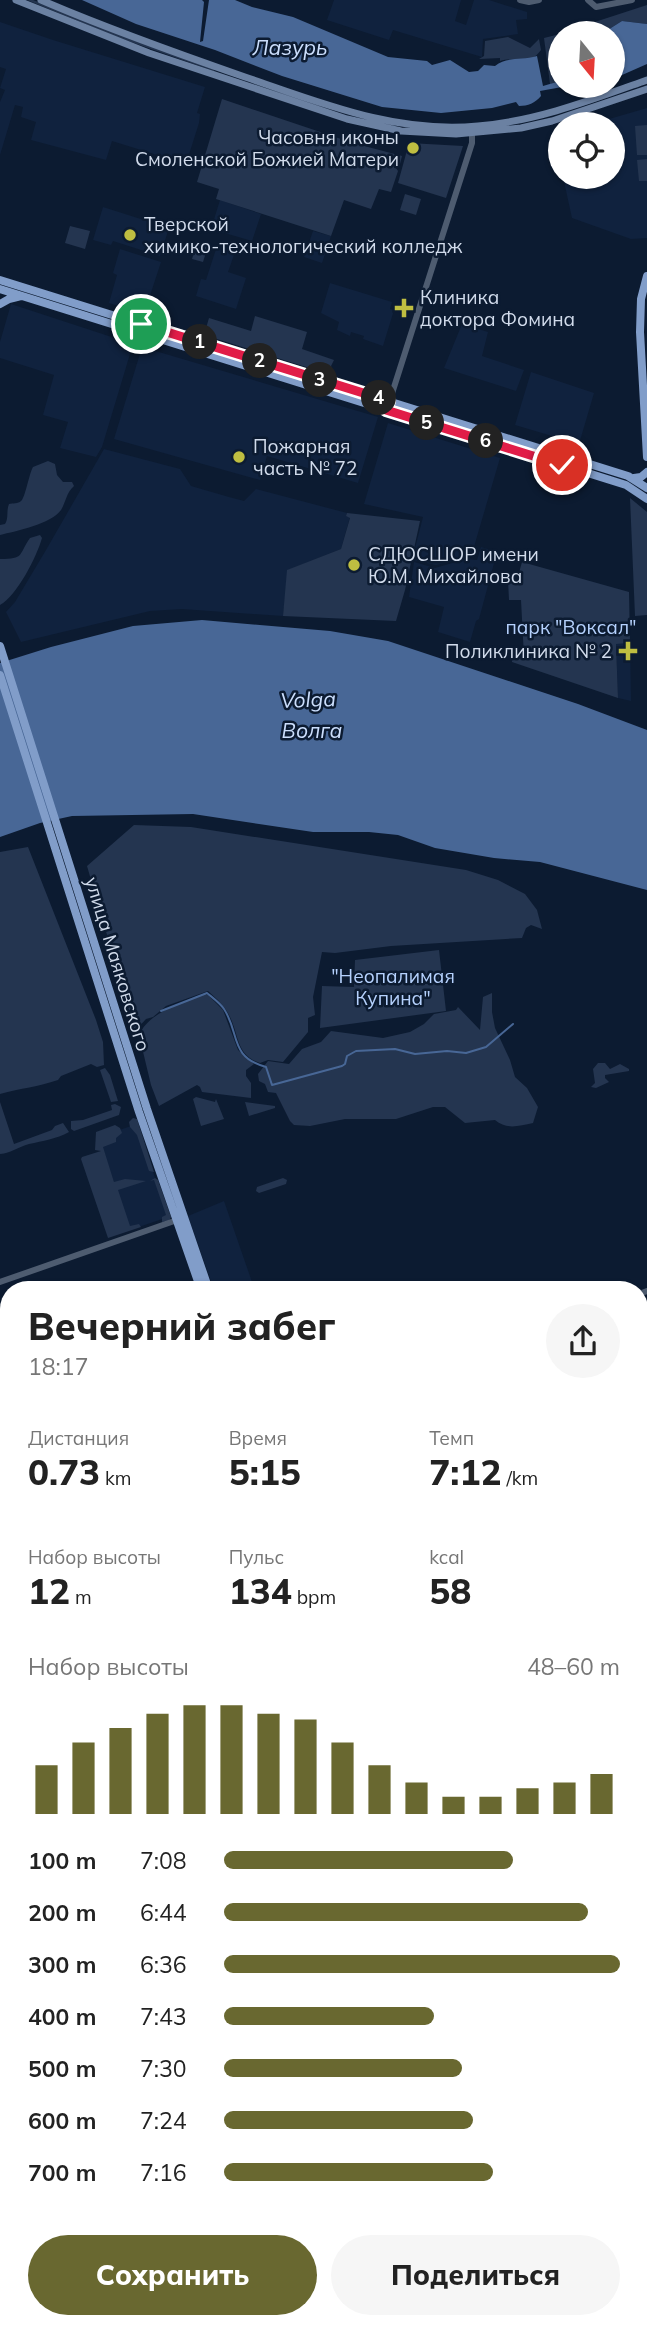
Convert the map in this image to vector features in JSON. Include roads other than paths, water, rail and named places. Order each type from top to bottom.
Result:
[{"type":"main road","points":[[16,0],[149,53],[360,122],[418,132],[472,130],[551,114],[642,90],[647,80]]},
{"type":"main road","points":[[41,0],[126,36],[361,116],[418,126],[472,130]]},
{"type":"main road","points":[[647,276],[640,312],[647,457]]},
{"type":"main road","points":[[0,289],[12,286],[388,406],[626,485],[647,499]]},
{"type":"main road","points":[[647,287],[643,322],[647,398]]},
{"type":"main road","points":[[0,304],[25,292]]},
{"type":"main road","points":[[388,406],[634,478],[645,484]]},
{"type":"main road","points":[[634,478],[647,472]]},
{"type":"main road","points":[[626,485],[645,484]]},
{"type":"main road","name":"улица Маяковского","points":[[0,646],[72,882]]},
{"type":"main road","name":"улица Маяковского","points":[[0,675],[147,1109],[198,1281]]},
{"type":"main road","name":"улица Маяковского","points":[[180,1218],[205,1281]]},
{"type":"street","points":[[520,0],[538,0]]},
{"type":"street","points":[[588,0],[596,7],[632,0]]},
{"type":"street","points":[[388,406],[472,143],[472,130]]},
{"type":"street","points":[[3,1281],[180,1218]]},
{"type":"water","name":"Лазурь","points":[[82,0],[202,0],[200,42],[203,41],[209,0],[235,0],[293,17],[388,57],[427,61],[432,65],[450,60],[469,72],[478,71],[484,65],[495,66],[504,61],[537,56],[543,86],[548,85],[548,90],[540,91],[541,96],[536,101],[522,106],[516,102],[492,108],[441,113],[382,107],[282,76],[136,24]]},
{"type":"water","points":[[625,21],[647,24],[647,64],[625,74]]},
{"type":"water","name":"Волга","points":[[202,620],[330,631],[388,641],[578,704],[647,730],[647,890],[540,862],[494,858],[435,848],[398,835],[313,832],[193,814],[72,816],[40,823],[0,837],[0,663],[133,626]]},
{"type":"waterway","points":[[161,1011],[207,993],[224,1009],[241,1051],[254,1063],[266,1067],[272,1085],[342,1066],[347,1056],[356,1051],[395,1049],[415,1054],[447,1051],[466,1053],[486,1047],[513,1024]]},
{"type":"place","name":"Часовня иконы Смоленской Божией Матери","points":[[413,148]]},
{"type":"place","name":"Тверской химико-технологический колледж","points":[[130,235]]},
{"type":"place","name":"Клиника доктора Фомина","points":[[404,308]]},
{"type":"place","name":"Пожарная часть № 72","points":[[239,457]]},
{"type":"place","name":"СДЮСШОР имени Ю.М. Михайлова","points":[[354,565]]},
{"type":"place","name":"Поликлиника № 2","points":[[628,651]]},
{"type":"park label","name":"парк \"Воксал\"","points":[[571,627]]},
{"type":"park label","name":"\"Неопалимая Купина\"","points":[[393,987]]},
{"type":"water label","name":"Volga","points":[[308,700]]}]
